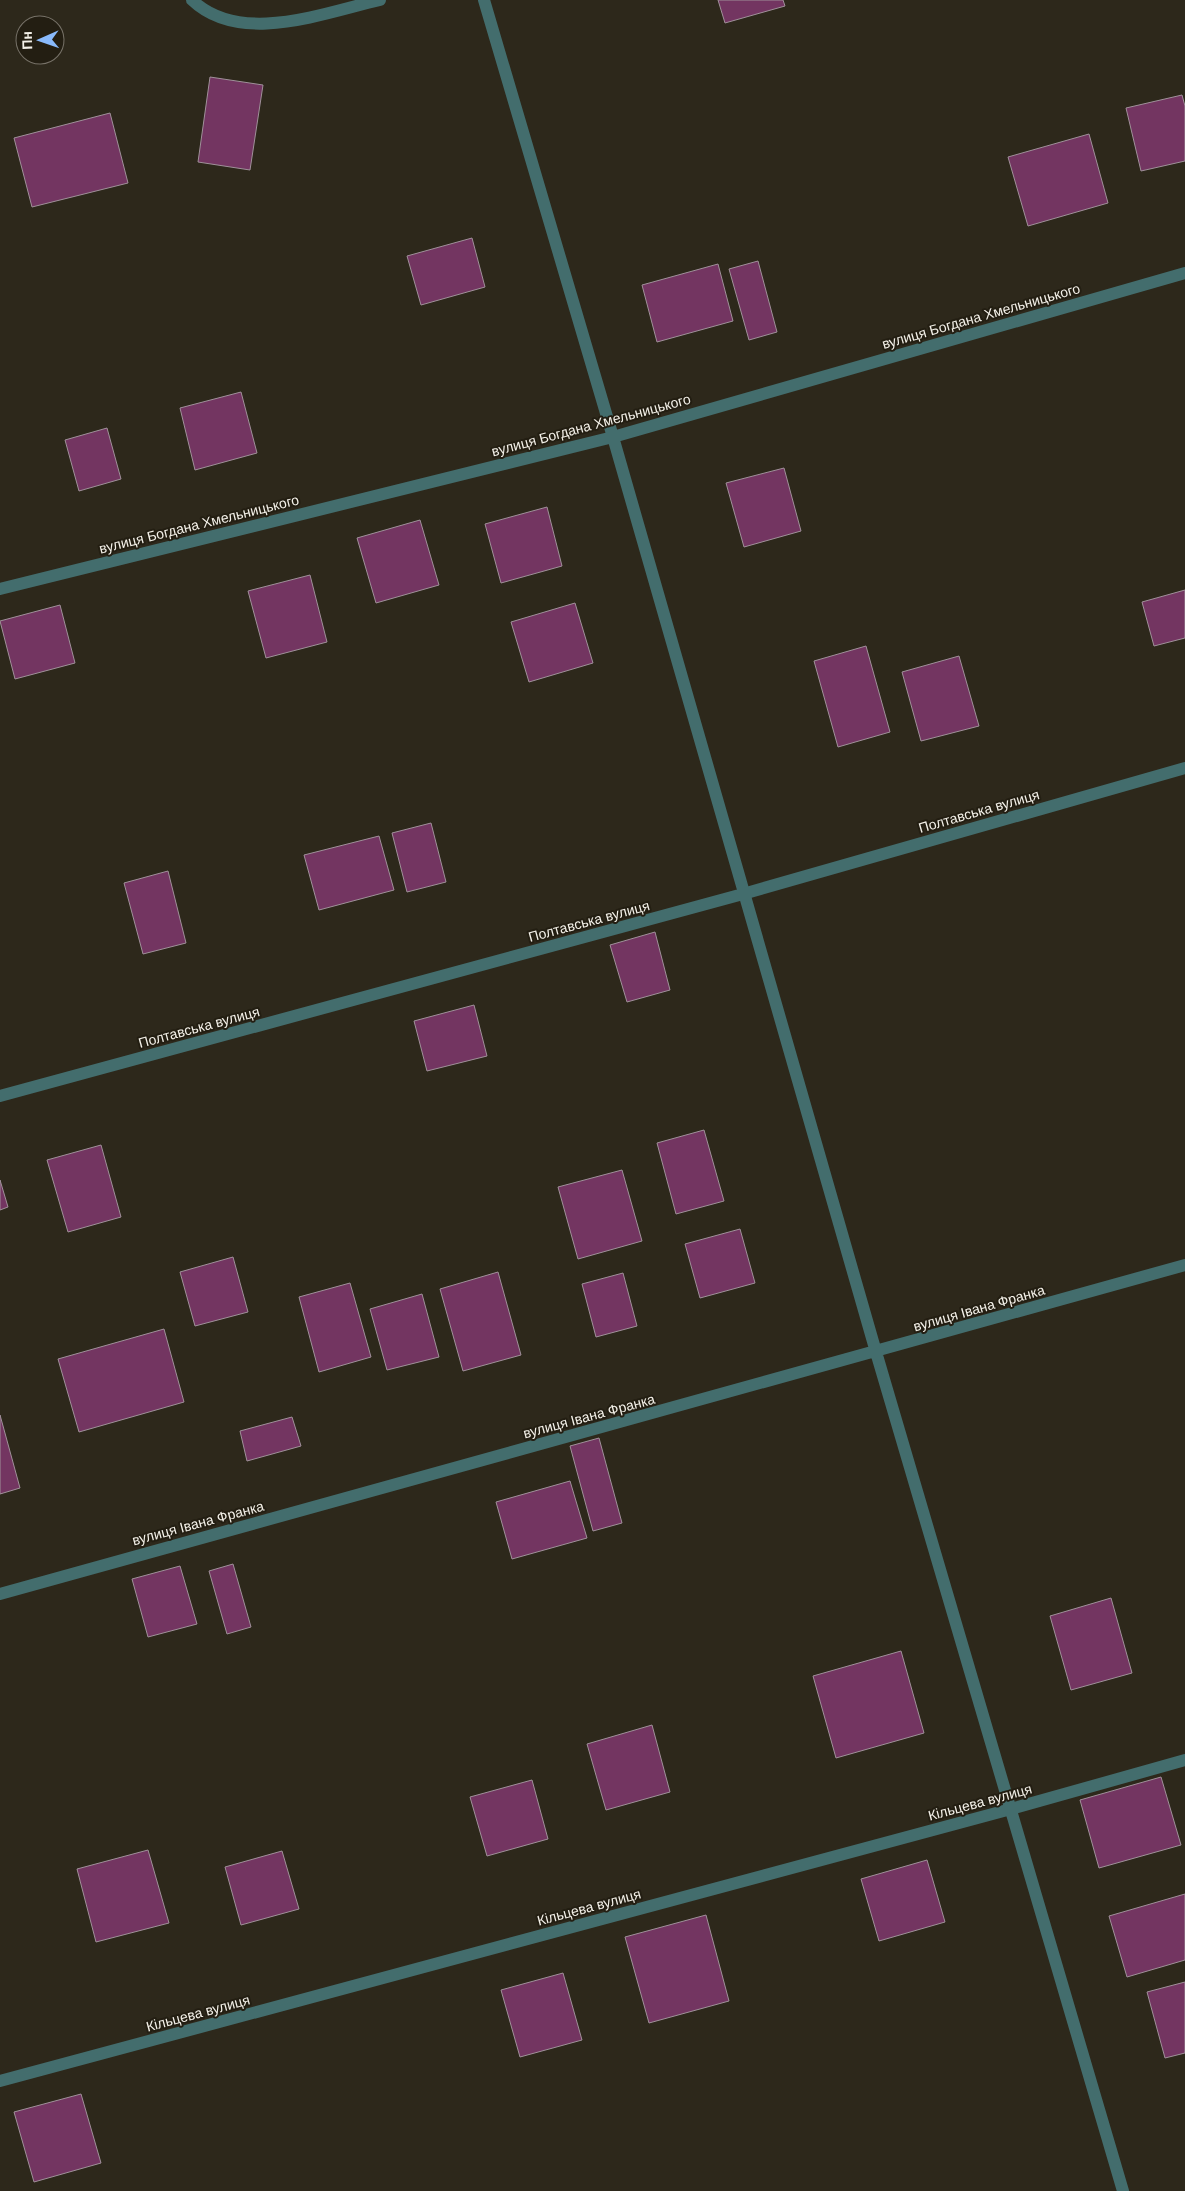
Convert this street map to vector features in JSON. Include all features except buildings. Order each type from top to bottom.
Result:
[{"type":"street","points":[[192,0],[204,11],[234,23],[276,24],[380,0]]},
{"type":"street","points":[[484,0],[876,1352],[1123,2191]]},
{"type":"street","name":"вулиця Богдана Хмельницького","points":[[0,589],[612,437],[1185,273]]},
{"type":"street","name":"Полтавська вулиця","points":[[0,1096],[743,894],[1185,768]]},
{"type":"street","name":"вулиця Івана Франка","points":[[0,1594],[1185,1265]]},
{"type":"street","name":"Кільцева вулиця","points":[[0,2082],[1011,1809],[1185,1760]]}]
